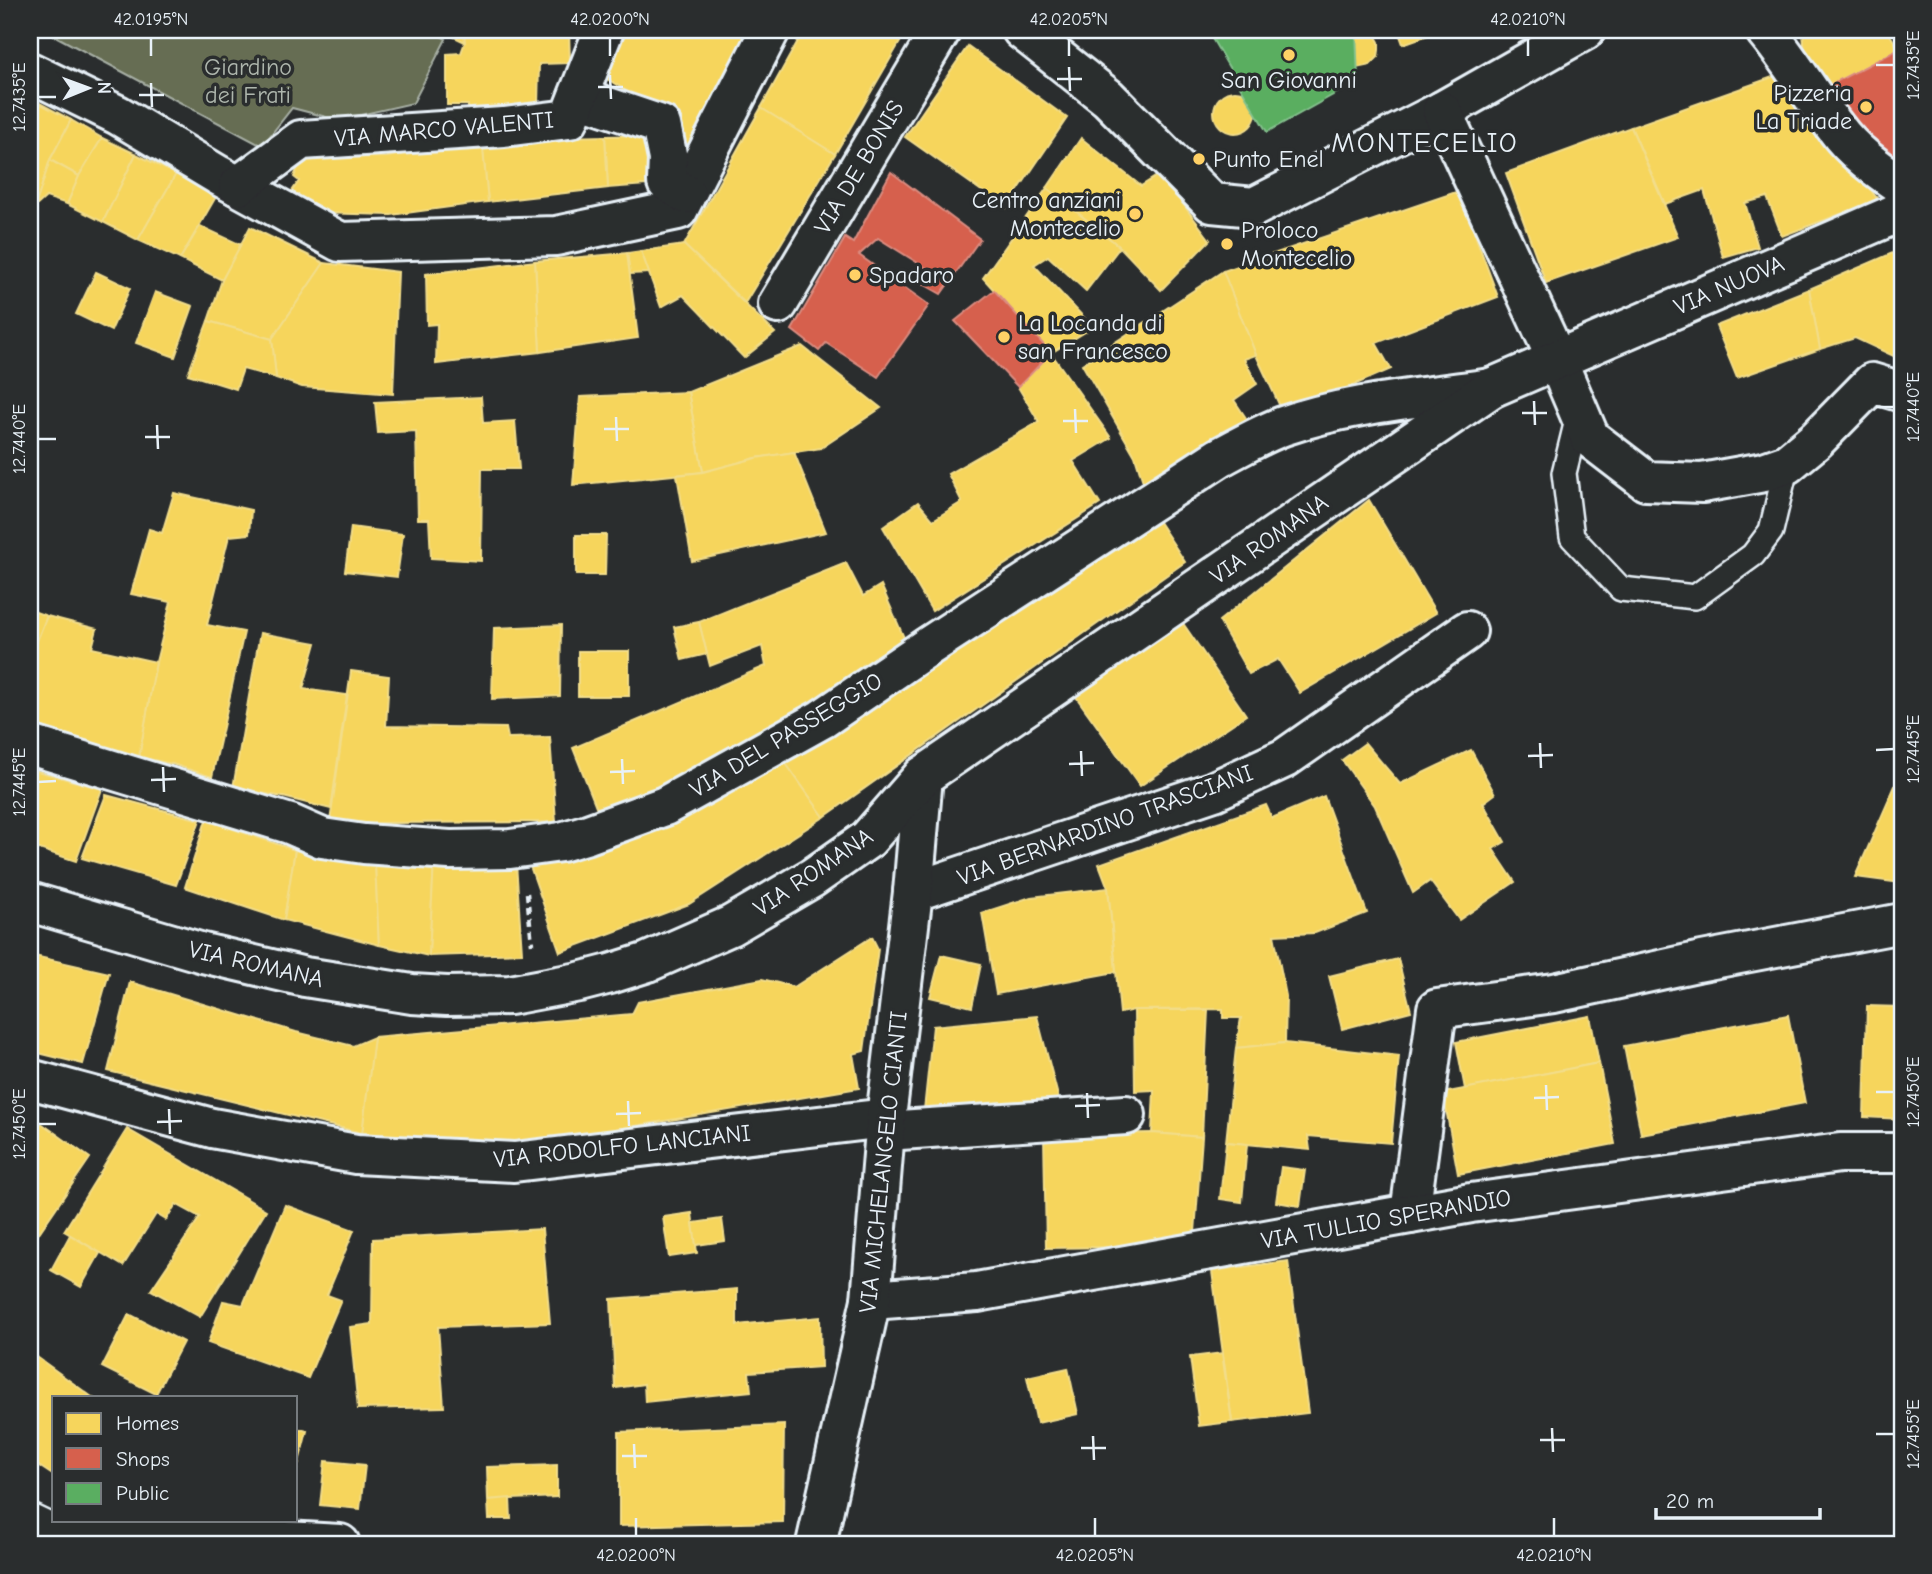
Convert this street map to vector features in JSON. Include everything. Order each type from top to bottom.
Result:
[{"type":"street","name":"VIA MARCO VALENTI","points":[[238,186],[301,140],[504,127],[569,119],[604,30]]},
{"type":"street","points":[[30,72],[118,115],[340,242],[556,236],[678,210],[770,30]]},
{"type":"street","name":"VIA DE BONIS","points":[[778,304],[941,30]]},
{"type":"street","points":[[1022,30],[1108,98],[1212,203],[1254,206],[1442,111],[1585,30]]},
{"type":"street","points":[[1765,30],[1792,63],[1837,131],[1875,168],[1902,186]]},
{"type":"street","points":[[578,97],[661,125],[668,159],[667,182],[686,194]]},
{"type":"street","points":[[1442,111],[1590,438],[1646,481],[1702,483],[1764,472],[1787,464],[1816,440],[1872,383],[1902,392]]},
{"type":"street","name":"VIA NUOVA","points":[[1556,358],[1902,211]]},
{"type":"street","name":"VIA ROMANA","points":[[30,902],[203,953],[351,985],[447,996],[510,995],[542,990],[648,962],[758,911],[868,839],[923,776],[1491,388],[1556,358]]},
{"type":"street","name":"VIA DEL PASSEGGIO","points":[[30,745],[290,824],[322,838],[450,850],[523,847],[561,842],[665,806],[811,725],[1220,457],[1250,441],[1281,426],[1314,416],[1491,388]]},
{"type":"street","name":"VIA BERNARDINO TRASCIANI","points":[[913,892],[1214,791],[1285,758],[1467,631]]},
{"type":"street","name":"VIA MICHELANGELO CIANTI","points":[[816,1544],[871,1300],[885,1125],[913,892],[923,776]]},
{"type":"street","points":[[1410,1214],[1437,1009],[1554,993],[1697,962],[1902,923]]},
{"type":"street","name":"VIA RODOLFO LANCIANI","points":[[30,1079],[212,1128],[343,1152],[500,1161],[885,1125],[1126,1115]]},
{"type":"street","name":"VIA TULLIO SPERANDIO","points":[[871,1300],[977,1292],[1471,1203],[1840,1153],[1902,1153]]},
{"type":"street","points":[[30,1524],[53,1535],[138,1533],[340,1544]]},
{"type":"lane","points":[[1578,412],[1564,473],[1572,537],[1621,589],[1695,597],[1753,555],[1771,531],[1787,464]]},
{"type":"path","points":[[523,847],[532,942],[542,990]]},
{"type":"green space","name":"Giardino dei Frati","points":[[44,30],[430,30],[446,39],[413,103],[338,120],[292,108],[262,146]]},
{"type":"building: Homes","points":[[440,30],[464,30],[465,42]]},
{"type":"building: Homes","points":[[464,30],[569,30],[570,63],[539,64],[538,106],[504,106],[504,120],[468,119],[468,105],[447,105],[447,54],[461,53],[465,42]]},
{"type":"building: Homes","points":[[619,30],[749,30],[683,158],[673,119],[597,73]]},
{"type":"building: Homes","points":[[804,30],[907,30],[835,154],[761,108]]},
{"type":"building: Homes","points":[[1344,30],[1372,30],[1379,42],[1379,50],[1378,57],[1370,65],[1356,68],[1340,60],[1336,49],[1337,41]]},
{"type":"building: Homes","points":[[1398,30],[1442,30],[1403,44]]},
{"type":"building: Homes","points":[[1817,30],[1887,30],[1899,49],[1820,90],[1806,62],[1803,34]]},
{"type":"building: Homes","points":[[968,46],[1067,118],[1006,208],[905,137]]},
{"type":"building: Homes","points":[[1787,72],[1878,200],[1782,236],[1767,197],[1745,203],[1758,247],[1723,257],[1704,190],[1665,204],[1631,127]]},
{"type":"building: Homes","points":[[1235,91],[1250,97],[1256,112],[1250,127],[1235,133],[1220,127],[1214,112],[1220,97]]},
{"type":"building: Homes","points":[[30,98],[71,120],[50,160],[35,207],[30,204]]},
{"type":"building: Homes","points":[[761,108],[835,154],[745,303],[684,245]]},
{"type":"building: Homes","points":[[71,120],[102,138],[79,176],[50,160]]},
{"type":"building: Homes","points":[[1631,127],[1678,237],[1546,283],[1506,173]]},
{"type":"building: Homes","points":[[656,135],[659,184],[608,188],[605,136]]},
{"type":"building: Homes","points":[[605,136],[608,188],[488,202],[482,139]]},
{"type":"building: Homes","points":[[102,138],[136,154],[103,222],[67,204],[79,176]]},
{"type":"building: Homes","name":"Centro anziani Montecelio","points":[[1081,138],[1141,186],[1160,174],[1210,240],[1161,290],[1120,247],[1047,188]]},
{"type":"building: Homes","points":[[482,139],[488,202],[391,215],[317,213],[288,197],[299,181],[294,177],[302,158],[387,157]]},
{"type":"building: Homes","points":[[136,154],[176,174],[138,240],[103,222]]},
{"type":"building: Homes","points":[[50,160],[79,176],[67,204],[46,197],[35,207]]},
{"type":"building: Homes","points":[[176,174],[217,195],[180,259],[138,240]]},
{"type":"building: Homes","points":[[1047,188],[1120,247],[1086,291],[1048,256],[1034,265],[1093,327],[1051,353],[983,278]]},
{"type":"building: Homes","points":[[1459,191],[1498,297],[1376,343],[1391,369],[1284,415],[1256,355],[1223,271]]},
{"type":"building: Homes","points":[[200,226],[241,245],[222,280],[180,259]]},
{"type":"building: Homes","points":[[250,227],[324,263],[272,339],[208,321],[222,280]]},
{"type":"building: Homes","points":[[684,245],[775,333],[744,358],[683,295],[661,307],[641,251]]},
{"type":"building: Homes","points":[[1902,249],[1902,360],[1855,338],[1820,349],[1809,289]]},
{"type":"building: Homes","points":[[641,251],[649,273],[630,274],[627,253]]},
{"type":"building: Homes","points":[[627,253],[638,338],[540,352],[535,261]]},
{"type":"building: Homes","points":[[535,261],[540,352],[436,364],[437,324],[427,325],[426,274]]},
{"type":"building: Homes","points":[[324,263],[398,272],[393,394],[302,387],[276,378],[272,339]]},
{"type":"building: Homes","points":[[1223,271],[1256,355],[1244,359],[1257,384],[1234,400],[1252,427],[1145,488],[1135,456],[1082,364]]},
{"type":"building: Homes","points":[[96,272],[130,288],[111,331],[76,314]]},
{"type":"building: Homes","points":[[1809,289],[1820,349],[1737,378],[1716,326]]},
{"type":"building: Homes","points":[[155,292],[193,306],[175,357],[136,343]]},
{"type":"building: Homes","points":[[208,321],[272,339],[276,378],[243,369],[236,389],[188,374]]},
{"type":"building: Homes","points":[[802,346],[881,408],[821,448],[756,458],[703,472],[688,392]]},
{"type":"building: Homes","points":[[1051,353],[1111,438],[1073,461],[1100,504],[932,611],[883,527],[918,502],[933,520],[962,502],[948,474],[1039,422],[1018,387]]},
{"type":"building: Homes","points":[[688,392],[703,472],[573,485],[580,397]]},
{"type":"building: Homes","points":[[481,397],[483,423],[515,421],[519,469],[482,469],[481,561],[431,558],[429,519],[418,519],[416,431],[378,433],[375,402]]},
{"type":"building: Homes","points":[[794,452],[826,532],[692,561],[677,475]]},
{"type":"building: Homes","points":[[174,493],[251,510],[249,534],[229,536],[207,625],[244,632],[212,777],[139,757],[156,662],[171,602],[131,594],[149,529],[162,533]]},
{"type":"building: Homes","points":[[1369,500],[1436,613],[1300,693],[1278,659],[1249,674],[1219,621]]},
{"type":"building: Homes","points":[[1159,522],[1185,562],[824,817],[779,754]]},
{"type":"building: Homes","points":[[351,527],[403,534],[397,577],[345,571]]},
{"type":"building: Homes","points":[[576,535],[606,535],[605,575],[576,575]]},
{"type":"building: Homes","points":[[846,563],[863,596],[881,585],[908,647],[833,705],[693,778],[599,814],[573,748],[766,666],[762,646],[710,666],[699,622]]},
{"type":"building: Homes","points":[[30,610],[47,616],[30,658]]},
{"type":"building: Homes","points":[[47,616],[97,629],[92,648],[156,662],[139,757],[30,723],[30,658]]},
{"type":"building: Homes","points":[[1180,619],[1246,715],[1140,786],[1074,694]]},
{"type":"building: Homes","points":[[699,622],[707,654],[682,660],[674,627]]},
{"type":"building: Homes","points":[[561,625],[560,696],[492,699],[494,628]]},
{"type":"building: Homes","points":[[260,633],[316,643],[303,689],[347,695],[331,809],[233,788]]},
{"type":"building: Homes","points":[[578,651],[629,651],[629,696],[578,696]]},
{"type":"building: Homes","points":[[351,671],[389,676],[386,726],[506,728],[508,738],[550,737],[556,822],[375,823],[373,831],[330,822]]},
{"type":"building: Homes","points":[[1365,743],[1400,784],[1471,750],[1495,794],[1483,803],[1505,842],[1493,849],[1515,882],[1459,920],[1430,881],[1413,893],[1375,806],[1342,760]]},
{"type":"building: Homes","points":[[779,754],[824,817],[689,904],[560,952],[529,863],[583,857]]},
{"type":"building: Homes","points":[[30,769],[102,789],[76,861],[30,846]]},
{"type":"building: Homes","points":[[1902,770],[1902,883],[1855,877]]},
{"type":"building: Homes","points":[[106,795],[200,820],[176,885],[82,858]]},
{"type":"building: Homes","points":[[1324,796],[1367,913],[1315,933],[1274,935],[1286,996],[1285,1043],[1236,1048],[1241,1018],[1223,1018],[1223,1009],[1134,1010],[1120,1013],[1108,888],[1099,864],[1266,805],[1272,818]]},
{"type":"building: Homes","points":[[206,820],[295,850],[284,920],[185,887]]},
{"type":"building: Homes","points":[[295,850],[339,861],[375,862],[379,945],[284,920]]},
{"type":"building: Homes","points":[[434,861],[429,956],[379,945],[375,862]]},
{"type":"building: Homes","points":[[434,861],[516,863],[522,953],[429,956]]},
{"type":"building: Homes","points":[[1108,888],[1116,972],[996,994],[982,913],[1031,897]]},
{"type":"building: Homes","points":[[872,937],[878,949],[864,1051],[853,1054],[859,1088],[535,1143],[457,1143],[362,1133],[374,1037],[632,1014],[638,1002],[762,979],[794,987]]},
{"type":"building: Homes","points":[[30,955],[109,973],[83,1064],[30,1051]]},
{"type":"building: Homes","points":[[941,955],[981,964],[972,1007],[930,997]]},
{"type":"building: Homes","points":[[1398,959],[1411,1011],[1342,1029],[1329,976]]},
{"type":"building: Homes","points":[[130,982],[296,1032],[353,1046],[374,1037],[362,1133],[108,1071]]},
{"type":"building: Homes","points":[[1867,1006],[1902,1007],[1902,1119],[1864,1117]]},
{"type":"building: Homes","points":[[1134,1010],[1208,1010],[1202,1137],[1152,1133],[1154,1090],[1135,1091]]},
{"type":"building: Homes","points":[[1788,1015],[1805,1103],[1641,1134],[1624,1046]]},
{"type":"building: Homes","points":[[1037,1016],[1059,1100],[924,1110],[933,1026]]},
{"type":"building: Homes","points":[[1590,1016],[1599,1063],[1465,1089],[1456,1042]]},
{"type":"building: Homes","points":[[1285,1043],[1399,1056],[1391,1143],[1308,1136],[1310,1150],[1226,1142],[1236,1048]]},
{"type":"building: Homes","points":[[1599,1063],[1615,1144],[1458,1174],[1443,1093]]},
{"type":"building: Homes","points":[[30,1115],[90,1158],[30,1246]]},
{"type":"building: Homes","points":[[127,1129],[266,1210],[200,1317],[151,1290],[200,1217],[176,1204],[166,1220],[156,1214],[123,1266],[64,1231]]},
{"type":"building: Homes","points":[[1152,1133],[1202,1137],[1194,1246],[1046,1248],[1044,1135]]},
{"type":"building: Homes","points":[[1226,1142],[1247,1144],[1242,1202],[1220,1199]]},
{"type":"building: Homes","points":[[1281,1167],[1305,1170],[1300,1206],[1276,1202]]},
{"type":"building: Homes","points":[[285,1205],[354,1230],[327,1295],[341,1300],[308,1378],[208,1343],[223,1301],[243,1305]]},
{"type":"building: Homes","points":[[692,1213],[697,1253],[669,1257],[663,1217]]},
{"type":"building: Homes","points":[[722,1219],[725,1241],[696,1245],[693,1223]]},
{"type":"building: Homes","points":[[542,1229],[550,1323],[438,1327],[444,1407],[358,1409],[350,1327],[372,1324],[373,1239]]},
{"type":"building: Homes","points":[[70,1235],[100,1253],[81,1287],[51,1270]]},
{"type":"building: Homes","points":[[1288,1261],[1308,1413],[1232,1422],[1212,1271]]},
{"type":"building: Homes","points":[[737,1289],[737,1325],[820,1317],[821,1367],[749,1372],[751,1391],[645,1402],[644,1384],[615,1388],[611,1299]]},
{"type":"building: Homes","points":[[129,1314],[183,1342],[156,1394],[102,1367]]},
{"type":"building: Homes","points":[[30,1352],[91,1396],[52,1396],[52,1475],[30,1460]]},
{"type":"building: Homes","points":[[1222,1353],[1232,1422],[1199,1426],[1190,1357]]},
{"type":"building: Homes","points":[[1068,1368],[1078,1414],[1037,1423],[1027,1377]]},
{"type":"building: Homes","points":[[784,1425],[783,1522],[619,1526],[619,1432]]},
{"type":"building: Homes","points":[[298,1429],[307,1431],[298,1466]]},
{"type":"building: Homes","points":[[325,1461],[365,1465],[360,1509],[320,1505]]},
{"type":"building: Homes","points":[[557,1465],[557,1497],[488,1500],[487,1467]]},
{"type":"building: Homes","points":[[510,1498],[511,1519],[489,1519],[488,1500]]},
{"type":"building: Shops","name":"Pizzeria La Triade","points":[[1899,49],[1902,55],[1902,162],[1898,165],[1820,90]]},
{"type":"building: Shops","name":"Spadaro","points":[[891,172],[980,239],[941,294],[918,281],[926,268],[878,238],[859,255],[929,305],[878,377],[826,343],[819,351],[792,330],[845,238],[853,243]]},
{"type":"building: Shops","name":"La Locanda di san Francesco","points":[[994,290],[1051,353],[1018,387],[955,321]]},
{"type":"building: Public","name":"San Giovanni","points":[[1207,30],[1356,30],[1358,81],[1267,132]]},
{"type":"place","name":"San Giovanni","points":[[1289,55]]},
{"type":"place","name":"Pizzeria La Triade","points":[[1866,107]]},
{"type":"place","name":"Punto Enel","points":[[1199,159]]},
{"type":"place","name":"Centro anziani Montecelio","points":[[1135,214]]},
{"type":"place","name":"Proloco Montecelio","points":[[1227,244]]},
{"type":"place","name":"Spadaro","points":[[855,275]]},
{"type":"place","name":"La Locanda di san Francesco","points":[[1004,337]]},
{"type":"district","name":"MONTECELIO","points":[[1425,143]]}]
